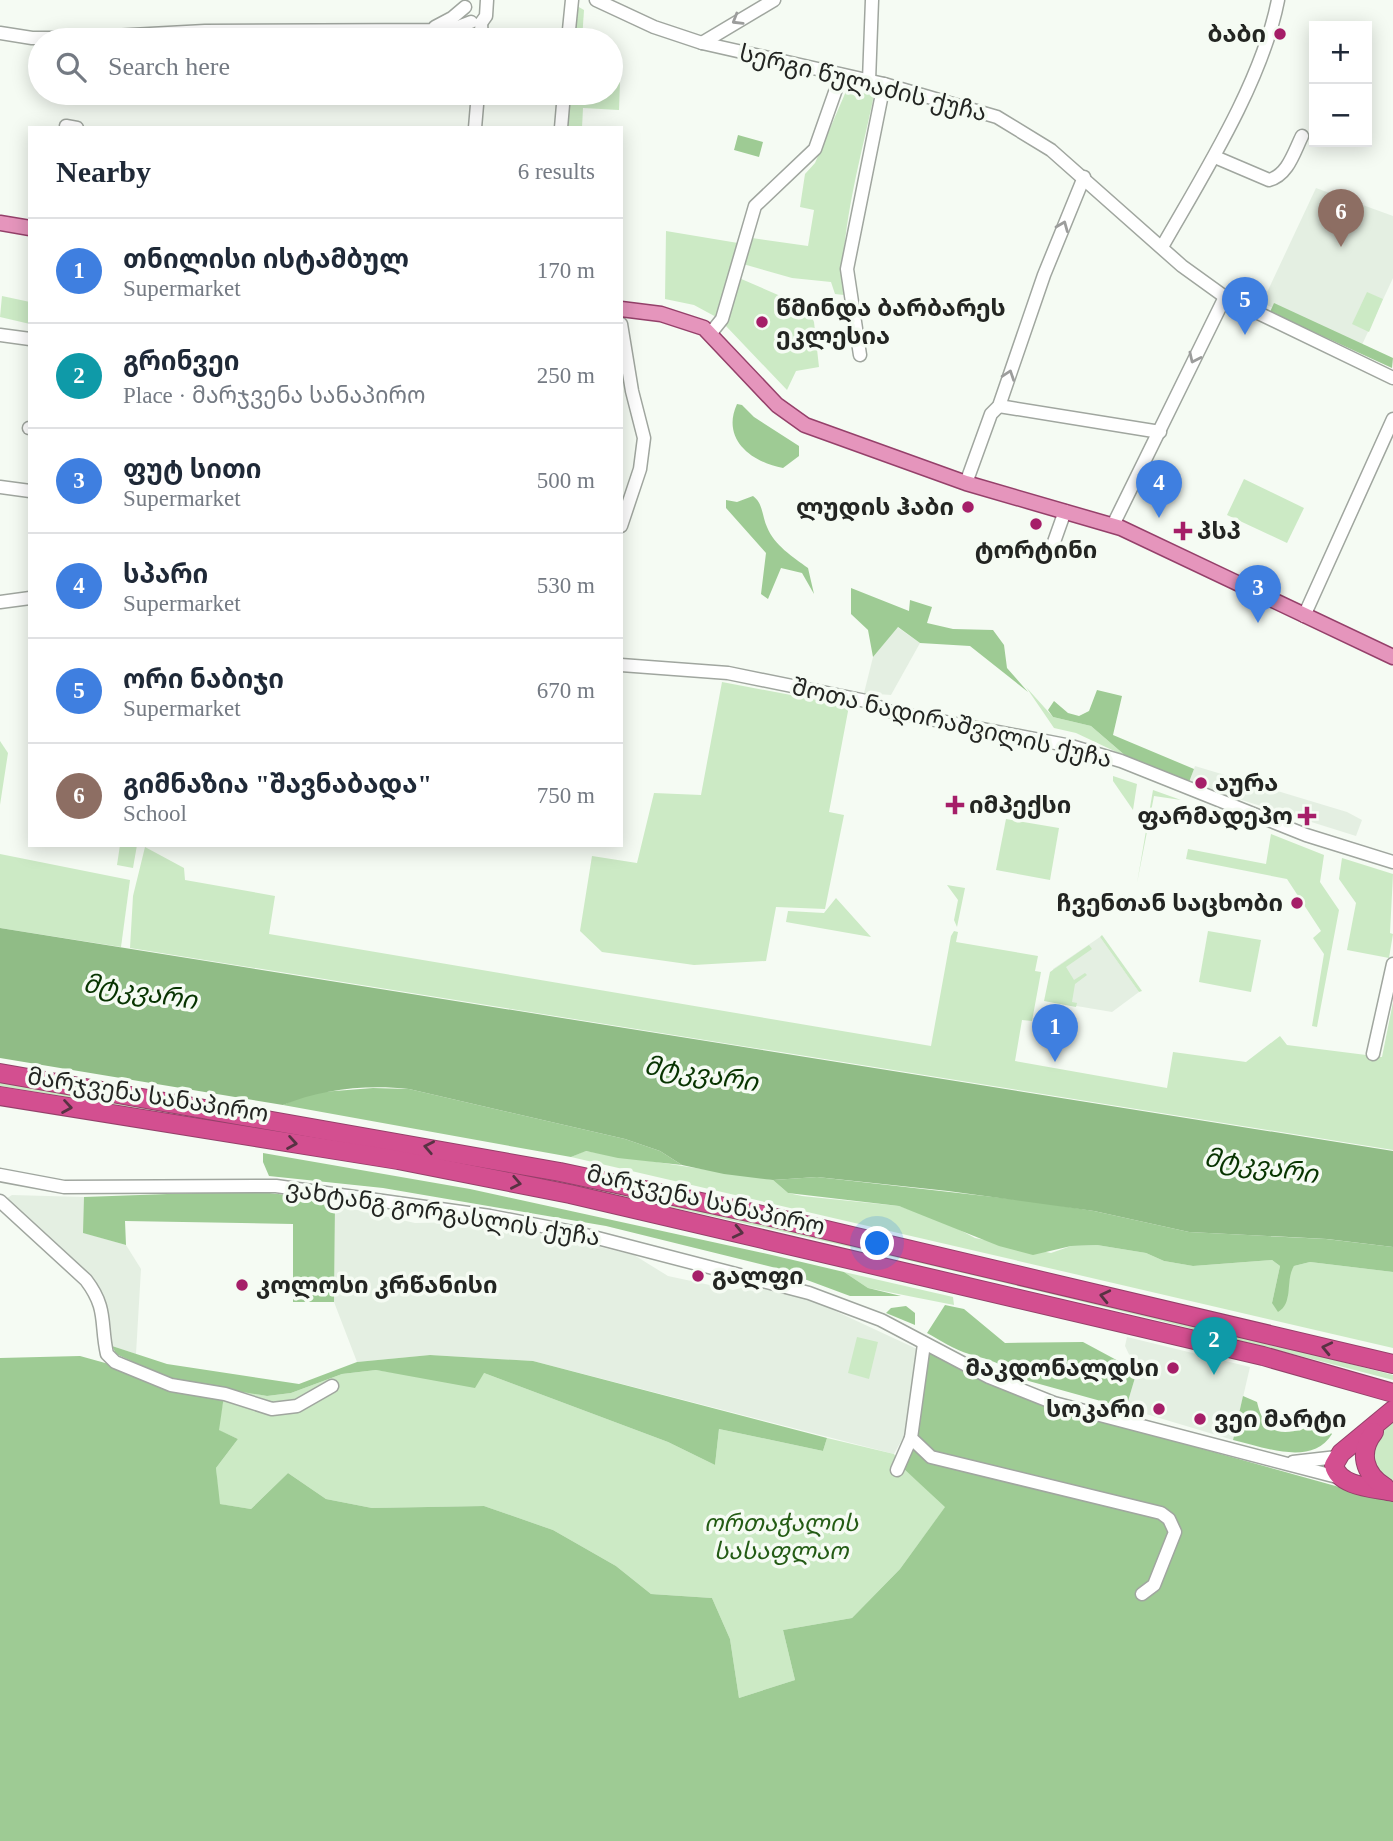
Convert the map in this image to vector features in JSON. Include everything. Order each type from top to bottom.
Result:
[{"type":"highway","name":"მარჯვენა სანაპირო","points":[[0,1073],[323,1128],[625,1186],[767,1216],[1393,1364]]},
{"type":"highway","name":"მარჯვენა სანაპირო","points":[[0,1096],[398,1160],[570,1194],[1264,1356],[1393,1393]]},
{"type":"highway","points":[[1389,1414],[1341,1454],[1335,1469],[1345,1480],[1393,1492]]},
{"type":"highway","points":[[1345,1480],[1360,1478],[1367,1443],[1389,1414]]},
{"type":"highway","points":[[1341,1454],[1357,1451],[1378,1483],[1393,1492]]},
{"type":"main road","points":[[0,223],[28,228]]},
{"type":"main road","points":[[623,309],[689,321],[710,334],[777,405],[805,425],[966,483],[1114,525],[1393,657]]},
{"type":"street","points":[[459,28],[476,23],[486,16],[487,0]]},
{"type":"street","points":[[569,28],[572,0]]},
{"type":"street","name":"სერგი წულაძის ქუჩა","points":[[596,0],[654,27],[702,43],[884,84],[997,117],[1051,150],[1200,281],[1225,297],[1393,378]]},
{"type":"street","points":[[702,43],[774,0]]},
{"type":"street","points":[[869,81],[872,0]]},
{"type":"street","points":[[1162,247],[1215,157],[1255,68],[1278,0]]},
{"type":"street","points":[[465,3],[466,16],[476,23],[478,28]]},
{"type":"street","points":[[432,28],[452,18],[465,3]]},
{"type":"street","points":[[0,33],[28,36]]},
{"type":"street","points":[[710,334],[722,319],[755,206],[816,149],[841,75]]},
{"type":"street","points":[[860,355],[846,270],[884,84]]},
{"type":"street","points":[[475,126],[477,105]]},
{"type":"street","points":[[561,126],[563,105]]},
{"type":"street","points":[[1215,157],[1269,180],[1278,178],[1303,136]]},
{"type":"street","points":[[966,483],[992,414],[999,407],[1044,275],[1084,177]]},
{"type":"street","points":[[1114,525],[1225,297]]},
{"type":"street","points":[[0,335],[28,339]]},
{"type":"street","points":[[623,336],[632,391],[644,438],[640,469],[623,520]]},
{"type":"street","points":[[999,407],[1160,432]]},
{"type":"street","points":[[1304,616],[1393,419]]},
{"type":"street","points":[[0,488],[28,492]]},
{"type":"street","points":[[1054,542],[1065,511]]},
{"type":"street","points":[[0,602],[28,598]]},
{"type":"street","name":"შოთა ნადირაშვილის ქუჩა","points":[[623,665],[679,667],[728,674],[866,701],[888,711],[1071,746],[1121,761],[1306,835],[1393,862]]},
{"type":"street","points":[[1373,1054],[1393,964]]},
{"type":"street","name":"ვახტანგ გორგასლის ქუჩა","points":[[0,1175],[64,1187],[276,1186],[490,1216],[611,1241],[771,1282],[881,1320],[989,1377],[1054,1403],[1268,1460]]},
{"type":"street","points":[[0,1201],[86,1280],[98,1295],[105,1324],[107,1354],[115,1362],[171,1385],[225,1394],[272,1409],[297,1406],[332,1386]]},
{"type":"street","points":[[897,1470],[911,1438],[924,1343]]},
{"type":"street","points":[[911,1438],[931,1457],[1161,1513],[1170,1519],[1175,1532],[1163,1566],[1154,1585],[1142,1594]]},
{"type":"street","points":[[1268,1460],[1305,1461],[1341,1454]]},
{"type":"street","points":[[1268,1460],[1345,1480]]},
{"type":"shaded area","points":[[738,135],[763,142],[759,157],[734,150]]},
{"type":"shaded area","points":[[1316,188],[1393,216],[1393,278],[1361,347],[1262,303]]},
{"type":"shaded area","points":[[1274,303],[1393,358],[1392,368],[1270,312]]},
{"type":"shaded area","points":[[737,404],[799,446],[799,456],[783,468],[750,454],[736,438],[733,428]]},
{"type":"shaded area","points":[[753,496],[759,502],[774,539],[808,568],[814,594],[802,573],[781,568],[768,599],[761,594],[766,553],[726,508],[726,500],[737,502]]},
{"type":"shaded area","points":[[851,588],[909,611],[910,600],[932,607],[927,623],[953,629],[993,630],[1004,645],[1007,668],[1028,692],[970,646],[920,643],[898,627],[873,657],[868,630],[851,614]]},
{"type":"shaded area","points":[[897,627],[920,643],[891,695],[864,693],[873,657]]},
{"type":"shaded area","points":[[1097,690],[1122,696],[1113,735],[1194,769],[1189,782],[1127,757],[1091,726],[1053,717],[1048,710],[1054,701],[1068,713],[1079,716],[1089,711]]},
{"type":"shaded area","points":[[1195,766],[1347,812],[1362,820],[1356,836],[1194,785],[1189,782]]},
{"type":"shaded area","points":[[1100,937],[1139,992],[1112,1012],[1047,1001],[1053,969]]},
{"type":"shaded area","points":[[373,1088],[409,1089],[625,1139],[660,1151],[682,1165],[618,1158],[586,1151],[571,1157],[283,1105],[309,1093]]},
{"type":"shaded area","points":[[263,1153],[470,1189],[772,1255],[844,1272],[868,1288],[901,1296],[850,1296],[772,1267],[606,1226],[383,1188],[269,1176],[263,1162]]},
{"type":"shaded area","points":[[817,1177],[1037,1202],[1094,1211],[1189,1232],[1326,1239],[1393,1247],[1393,1272],[1310,1262],[1294,1266],[1286,1303],[1278,1312],[1272,1303],[1280,1266],[1272,1260],[1193,1266],[1164,1261],[1146,1253],[1097,1245],[1071,1246],[1033,1255],[999,1246],[899,1206],[788,1193],[773,1180]]},
{"type":"shaded area","points":[[251,1191],[296,1196],[335,1205],[334,1302],[293,1302],[293,1224],[125,1221],[126,1245],[83,1233],[84,1197]]},
{"type":"shaded area","points":[[12,1195],[84,1197],[84,1233],[126,1245],[141,1269],[136,1354],[112,1346],[104,1298],[85,1274],[4,1200]]},
{"type":"shaded area","points":[[335,1205],[415,1223],[458,1222],[524,1229],[634,1255],[668,1276],[733,1290],[759,1284],[803,1296],[917,1349],[905,1434],[894,1454],[533,1361],[430,1355],[357,1362],[334,1302]]},
{"type":"shaded area","points":[[945,1305],[964,1309],[1005,1343],[1083,1342],[1137,1371],[1126,1408],[1014,1377],[998,1364],[958,1350],[927,1333]]},
{"type":"shaded area","points":[[906,1306],[915,1313],[915,1325],[886,1313],[891,1308]]},
{"type":"shaded area","points":[[1127,1337],[1250,1367],[1233,1440],[1126,1408],[1137,1371],[1125,1346]]},
{"type":"shaded area","points":[[112,1346],[167,1364],[299,1384],[357,1362],[430,1355],[533,1361],[827,1438],[823,1451],[719,1429],[715,1465],[668,1442],[484,1373],[475,1388],[376,1370],[342,1374],[291,1393],[267,1396],[172,1380],[116,1354]]},
{"type":"shaded area","points":[[929,1352],[1048,1406],[1393,1502],[1393,1841],[0,1841],[0,1358],[80,1356],[224,1396],[219,1430],[238,1439],[216,1468],[220,1504],[251,1509],[288,1473],[326,1499],[372,1508],[484,1506],[553,1530],[616,1566],[651,1594],[712,1598],[730,1639],[739,1698],[795,1680],[783,1630],[852,1618],[900,1569],[945,1507],[904,1469],[919,1428]]},
{"type":"shaded area","points":[[1243,1396],[1257,1402],[1266,1424],[1273,1429],[1289,1432],[1321,1423],[1332,1434],[1323,1444],[1300,1452],[1273,1450],[1233,1440]]},
{"type":"green space","points":[[577,6],[584,10],[583,28],[575,28]]},
{"type":"green space","points":[[847,89],[874,95],[844,247],[844,295],[835,294],[831,282],[792,278],[743,264],[752,238],[808,246],[814,210],[800,207],[805,174],[815,163]]},
{"type":"green space","points":[[569,105],[619,105],[619,110],[583,108],[582,126],[568,126]]},
{"type":"green space","points":[[666,231],[738,243],[718,318],[694,305],[665,299]]},
{"type":"green space","points":[[739,278],[808,308],[814,322],[819,367],[796,371],[787,390],[725,325]]},
{"type":"green space","points":[[1367,292],[1383,299],[1369,332],[1352,324]]},
{"type":"green space","points":[[2,296],[28,302],[28,324],[0,317]]},
{"type":"green space","points":[[1244,479],[1304,508],[1287,543],[1227,515]]},
{"type":"green space","points":[[722,682],[849,706],[829,812],[844,815],[825,909],[776,907],[766,961],[694,965],[602,952],[580,931],[592,856],[637,863],[654,793],[701,795]]},
{"type":"green space","points":[[1026,687],[1053,717],[1091,726],[1127,757],[1076,733],[1054,728]]},
{"type":"green space","points":[[0,741],[8,753],[0,805]]},
{"type":"green space","points":[[1113,776],[1137,784],[1133,810],[1113,781]]},
{"type":"green space","points":[[1153,790],[1181,800],[1154,796],[1137,883]]},
{"type":"green space","points":[[1006,819],[1059,828],[1050,880],[996,870]]},
{"type":"green space","points":[[1271,834],[1324,855],[1320,882],[1339,910],[1317,1027],[1312,1026],[1324,954],[1313,938],[1321,931],[1287,879],[1186,859],[1188,849],[1266,864]]},
{"type":"green space","points":[[120,847],[137,847],[133,868],[117,865]]},
{"type":"green space","points":[[145,847],[184,868],[185,880],[275,896],[269,934],[931,1046],[954,931],[958,932],[956,942],[1038,956],[1035,971],[1041,972],[1032,1021],[1022,1020],[1015,1061],[1167,1088],[1173,1052],[1246,1062],[1280,1036],[1287,1045],[1382,1057],[1393,1002],[1393,1150],[130,948],[133,896]]},
{"type":"green space","points":[[0,854],[130,880],[121,947],[0,928]]},
{"type":"green space","points":[[1342,858],[1393,874],[1390,933],[1393,934],[1389,958],[1347,950],[1356,903],[1339,879]]},
{"type":"green space","points":[[947,885],[965,888],[957,927],[954,920],[958,900]]},
{"type":"green space","points":[[836,898],[871,937],[786,922],[788,911],[824,913]]},
{"type":"green space","points":[[1208,931],[1261,940],[1251,992],[1199,982]]},
{"type":"green space","points":[[1102,935],[1142,991],[1139,992],[1100,937]]},
{"type":"green space","points":[[1089,945],[1092,949],[1066,967],[1074,980],[1085,973],[1087,975],[1075,984],[1072,1002],[1077,1003],[1076,1007],[1044,1001],[1050,972]]},
{"type":"green space","points":[[0,1081],[563,1179],[1219,1330],[1393,1375],[1393,1380],[980,1277],[564,1184],[353,1144],[0,1086]]},
{"type":"green space","points":[[585,1151],[773,1180],[788,1193],[802,1196],[899,1206],[943,1221],[975,1238],[1051,1253],[1071,1246],[1097,1245],[1146,1253],[1164,1261],[1193,1266],[1272,1260],[1280,1266],[1272,1303],[1287,1300],[1290,1272],[1294,1266],[1310,1262],[1393,1272],[1393,1348],[571,1157]]},
{"type":"green space","points":[[844,1272],[953,1297],[954,1305],[868,1288]]},
{"type":"green space","points":[[857,1337],[878,1342],[869,1379],[848,1373]]},
{"type":"green space","name":"ორთაჭალის სასაფლაო","points":[[376,1370],[410,1375],[484,1373],[668,1442],[715,1465],[719,1429],[823,1451],[827,1438],[894,1454],[904,1469],[946,1506],[900,1569],[852,1618],[783,1630],[795,1680],[739,1698],[730,1639],[712,1598],[651,1594],[616,1566],[553,1530],[484,1506],[372,1508],[326,1499],[288,1473],[251,1509],[219,1504],[216,1468],[238,1439],[218,1430],[224,1396],[232,1389],[267,1396],[291,1393],[342,1374]]},
{"type":"green space","points":[[1390,1420],[1393,1421],[1393,1481],[1376,1468],[1372,1453],[1378,1437]]},
{"type":"water","name":"მტკვარი","points":[[0,928],[1393,1151],[1393,1247],[1327,1239],[1189,1232],[1094,1211],[948,1191],[817,1177],[773,1180],[724,1174],[682,1165],[660,1151],[625,1139],[409,1089],[345,1089],[313,1095],[283,1105],[0,1058]]},
{"type":"place","name":"ბაბი","points":[[1280,34]]},
{"type":"place","name":"გიმნაზია \"შავნაბადა\"","points":[[1341,247]]},
{"type":"place","name":"წმინდა ბარბარეს ეკლესია","points":[[762,322]]},
{"type":"place","name":"ორი ნაბიჯი","points":[[1245,335]]},
{"type":"place","name":"ლუდის ჰაბი","points":[[968,507]]},
{"type":"place","name":"სპარი","points":[[1159,518]]},
{"type":"place","name":"ტორტინი","points":[[1036,524]]},
{"type":"place","name":"პსპ","points":[[1183,531]]},
{"type":"place","name":"ფუტ სითი","points":[[1258,623]]},
{"type":"place","name":"აურა","points":[[1201,783]]},
{"type":"place","name":"იმპექსი","points":[[955,805]]},
{"type":"place","name":"ფარმადეპო","points":[[1307,816]]},
{"type":"place","name":"ჩვენთან საცხობი","points":[[1297,903]]},
{"type":"place","name":"თნილისი ისტამბულ","points":[[1055,1062]]},
{"type":"place","name":"გალფი","points":[[698,1276]]},
{"type":"place","name":"კოლოსი კრწანისი","points":[[242,1285]]},
{"type":"place","name":"მაკდონალდსი","points":[[1173,1368]]},
{"type":"place","name":"გრინვეი","points":[[1214,1375]]},
{"type":"place","name":"სოკარი","points":[[1159,1409]]},
{"type":"place","name":"ვეი მარტი","points":[[1200,1419]]}]
